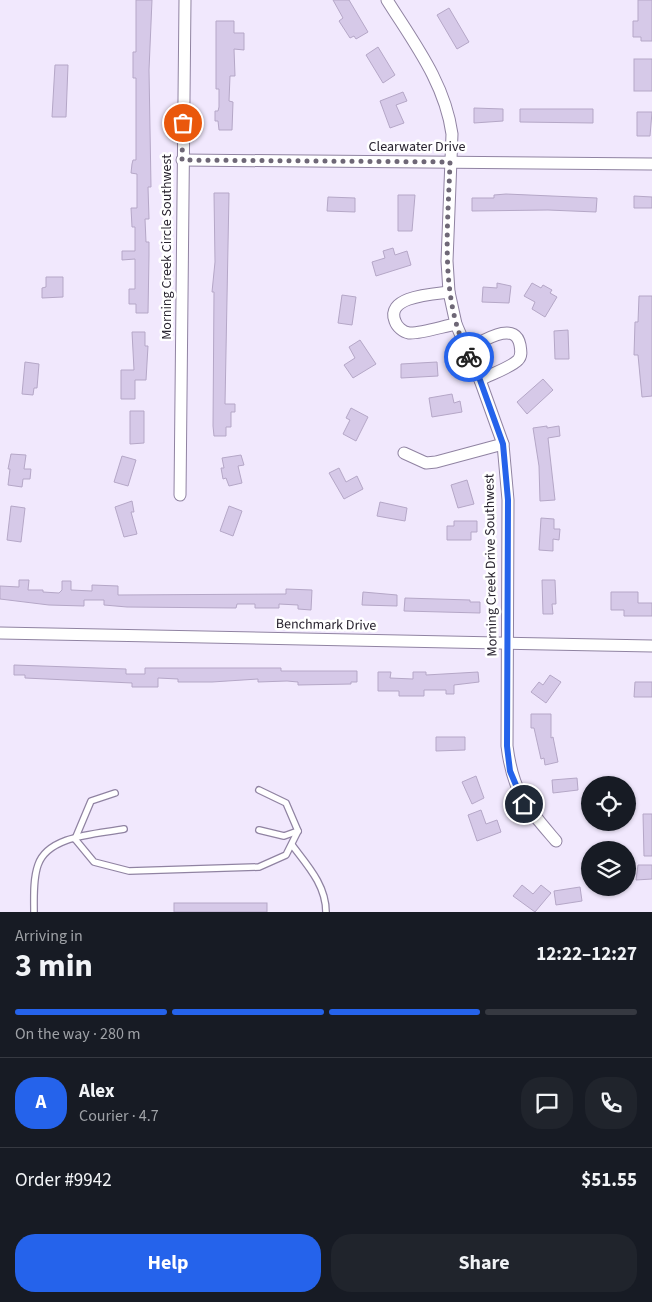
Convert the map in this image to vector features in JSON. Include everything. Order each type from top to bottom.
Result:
[{"type":"street","name":"Morning Creek Circle Southwest","points":[[180,495],[185,0]]},
{"type":"street","name":"Morning Creek Drive Southwest","points":[[389,1],[423,56],[445,102],[452,134],[447,261],[449,292],[456,324],[465,350],[480,380],[503,444],[508,500],[507,746],[510,771],[524,804],[556,841]]},
{"type":"street","name":"Clearwater Drive","points":[[182,160],[652,164]]},
{"type":"street","points":[[449,292],[403,300],[395,308],[394,318],[399,328],[410,333],[456,324]]},
{"type":"street","points":[[465,350],[502,332],[513,334],[520,340],[522,352],[518,361],[480,380]]},
{"type":"street","points":[[404,453],[426,463],[503,444]]},
{"type":"street","name":"Benchmark Drive","points":[[0,634],[652,646]]},
{"type":"lane","points":[[75,839],[94,862],[128,871],[259,867],[286,855],[298,831],[286,803],[259,790]]},
{"type":"lane","points":[[75,839],[91,801],[115,793]]},
{"type":"lane","points":[[34,912],[38,864],[51,847],[75,839],[124,829]]},
{"type":"lane","points":[[259,830],[284,836],[298,831]]},
{"type":"lane","points":[[292,845],[320,882],[326,901],[326,912]]},
{"type":"building","points":[[136,0],[152,0],[149,70],[151,187],[148,187],[149,219],[145,219],[146,242],[149,242],[148,313],[136,313],[136,304],[129,304],[129,289],[135,289],[135,259],[122,260],[122,251],[135,251],[135,227],[132,227],[131,208],[137,208],[137,174],[131,173],[133,160],[136,160],[136,78],[133,78],[133,52],[136,52]]},
{"type":"building","points":[[333,0],[349,0],[368,32],[356,39],[354,36],[350,38],[339,21],[343,18]]},
{"type":"building","points":[[638,0],[652,0],[652,41],[641,41],[641,37],[633,37],[633,21],[638,21]]},
{"type":"building","points":[[449,8],[469,42],[457,49],[437,15]]},
{"type":"building","points":[[216,21],[234,21],[234,33],[244,33],[244,50],[234,49],[235,76],[230,76],[229,101],[233,102],[232,130],[219,130],[218,121],[215,121],[215,111],[218,111],[219,107],[219,89],[216,89]]},
{"type":"building","points":[[378,47],[395,75],[383,83],[366,55]]},
{"type":"building","points":[[634,59],[652,59],[652,91],[634,91]]},
{"type":"building","points":[[55,65],[68,65],[66,117],[52,117]]},
{"type":"building","points":[[403,92],[407,101],[396,105],[404,123],[390,128],[380,101]]},
{"type":"building","points":[[474,108],[503,109],[503,121],[474,123]]},
{"type":"building","points":[[520,109],[593,109],[593,123],[520,122]]},
{"type":"building","points":[[637,112],[652,112],[650,136],[637,136]]},
{"type":"building","points":[[214,193],[229,193],[225,404],[235,404],[235,412],[231,412],[231,427],[226,427],[226,436],[214,436],[213,426],[214,292],[212,292],[215,262]]},
{"type":"building","points":[[398,195],[415,195],[412,231],[398,231]]},
{"type":"building","points":[[494,195],[597,198],[596,212],[548,210],[472,211],[472,198],[494,198]]},
{"type":"building","points":[[634,196],[652,197],[652,208],[634,208]]},
{"type":"building","points":[[328,197],[355,198],[355,212],[327,211]]},
{"type":"building","points":[[393,248],[395,255],[407,251],[411,265],[376,276],[372,262],[385,258],[383,251]]},
{"type":"building","points":[[46,277],[63,277],[63,297],[42,298],[42,288],[46,287]]},
{"type":"building","points":[[497,283],[511,286],[509,303],[482,302],[483,287],[497,288]]},
{"type":"building","points":[[532,283],[541,288],[543,285],[552,290],[550,293],[557,297],[545,317],[532,309],[535,302],[524,296]]},
{"type":"building","points":[[342,295],[356,297],[352,325],[338,323]]},
{"type":"building","points":[[639,296],[652,296],[652,396],[642,397],[638,355],[634,355],[635,322],[638,322]]},
{"type":"building","points":[[568,330],[569,359],[555,359],[554,331]]},
{"type":"building","points":[[132,332],[145,332],[145,346],[148,346],[146,380],[135,380],[135,399],[121,399],[121,370],[134,370]]},
{"type":"building","points":[[360,340],[376,364],[353,378],[344,365],[355,358],[349,347]]},
{"type":"building","points":[[25,362],[39,364],[37,388],[34,388],[33,395],[22,394]]},
{"type":"building","points":[[437,362],[438,376],[401,378],[401,364]]},
{"type":"building","points":[[543,379],[553,390],[527,414],[517,402]]},
{"type":"building","points":[[452,394],[454,403],[460,401],[462,412],[432,417],[429,398]]},
{"type":"building","points":[[351,408],[368,417],[356,441],[343,434],[350,420],[346,418]]},
{"type":"building","points":[[130,411],[144,411],[144,443],[130,444]]},
{"type":"building","points":[[547,426],[547,428],[559,426],[560,436],[548,438],[555,500],[540,501],[539,466],[533,428]]},
{"type":"building","points":[[11,454],[26,455],[24,469],[31,469],[30,479],[23,479],[22,487],[8,485],[10,469],[8,469]]},
{"type":"building","points":[[241,455],[244,465],[238,466],[242,483],[229,486],[226,478],[223,479],[221,468],[224,468],[222,458]]},
{"type":"building","points":[[122,456],[136,460],[128,486],[114,482]]},
{"type":"building","points":[[339,468],[346,482],[357,476],[363,489],[344,499],[329,473]]},
{"type":"building","points":[[467,480],[474,504],[458,508],[451,485]]},
{"type":"building","points":[[132,501],[134,512],[131,512],[137,534],[124,537],[115,507]]},
{"type":"building","points":[[380,502],[407,508],[405,521],[377,516]]},
{"type":"building","points":[[11,506],[25,508],[21,542],[7,540]]},
{"type":"building","points":[[229,506],[242,511],[233,536],[220,531]]},
{"type":"building","points":[[541,518],[554,519],[554,529],[560,529],[559,540],[553,539],[553,551],[539,550]]},
{"type":"building","points":[[454,521],[477,521],[477,532],[471,532],[471,540],[447,540],[447,526],[454,526]]},
{"type":"building","points":[[19,580],[29,580],[28,590],[59,593],[62,590],[62,581],[71,581],[71,590],[92,591],[92,585],[118,586],[118,595],[286,594],[286,589],[312,590],[311,610],[298,609],[298,605],[279,604],[279,608],[255,608],[255,604],[237,604],[236,608],[127,607],[104,605],[104,600],[84,600],[84,606],[49,605],[0,599],[0,586],[19,587]]},
{"type":"building","points":[[542,580],[555,580],[556,604],[552,604],[553,614],[543,614]]},
{"type":"building","points":[[363,592],[397,595],[397,606],[362,605]]},
{"type":"building","points":[[611,592],[638,592],[638,603],[652,603],[652,616],[624,616],[624,610],[611,610]]},
{"type":"building","points":[[405,598],[480,602],[480,613],[404,611]]},
{"type":"building","points":[[14,665],[126,669],[126,674],[145,674],[145,668],[281,668],[281,671],[357,671],[357,682],[351,682],[351,684],[298,685],[298,682],[287,681],[258,682],[258,679],[178,682],[178,679],[158,678],[158,687],[132,687],[132,683],[25,678],[25,675],[14,675]]},
{"type":"building","points":[[378,672],[391,672],[390,678],[413,679],[413,672],[426,672],[426,675],[478,672],[479,682],[454,685],[454,694],[446,694],[446,690],[424,690],[424,696],[399,696],[399,691],[378,691]]},
{"type":"building","points":[[550,675],[561,682],[546,703],[531,692],[539,682],[543,685]]},
{"type":"building","points":[[635,682],[652,682],[652,697],[634,697]]},
{"type":"building","points":[[531,714],[551,714],[551,738],[553,737],[558,762],[545,765],[544,758],[541,759],[534,728],[531,728]]},
{"type":"building","points":[[436,737],[465,737],[465,750],[436,751]]},
{"type":"building","points":[[476,776],[484,798],[472,804],[462,782]]},
{"type":"building","points":[[577,778],[578,790],[553,793],[552,780]]},
{"type":"building","points":[[481,810],[486,824],[497,820],[501,832],[477,841],[468,815]]},
{"type":"building","points":[[643,814],[652,814],[652,856],[644,856]]},
{"type":"building","points":[[638,865],[652,865],[652,879],[636,880]]},
{"type":"building","points":[[522,885],[533,894],[541,885],[551,893],[535,912],[513,896]]},
{"type":"building","points":[[580,887],[582,901],[556,905],[554,891]]},
{"type":"building","points":[[174,903],[267,903],[267,912],[174,912]]},
{"type":"way so far","points":[[183,123],[182,160],[450,162],[447,261],[449,292],[456,324],[469,357]]},
{"type":"route","points":[[469,357],[480,380],[503,444],[508,500],[507,746],[510,771],[516,789],[524,804]]}]
